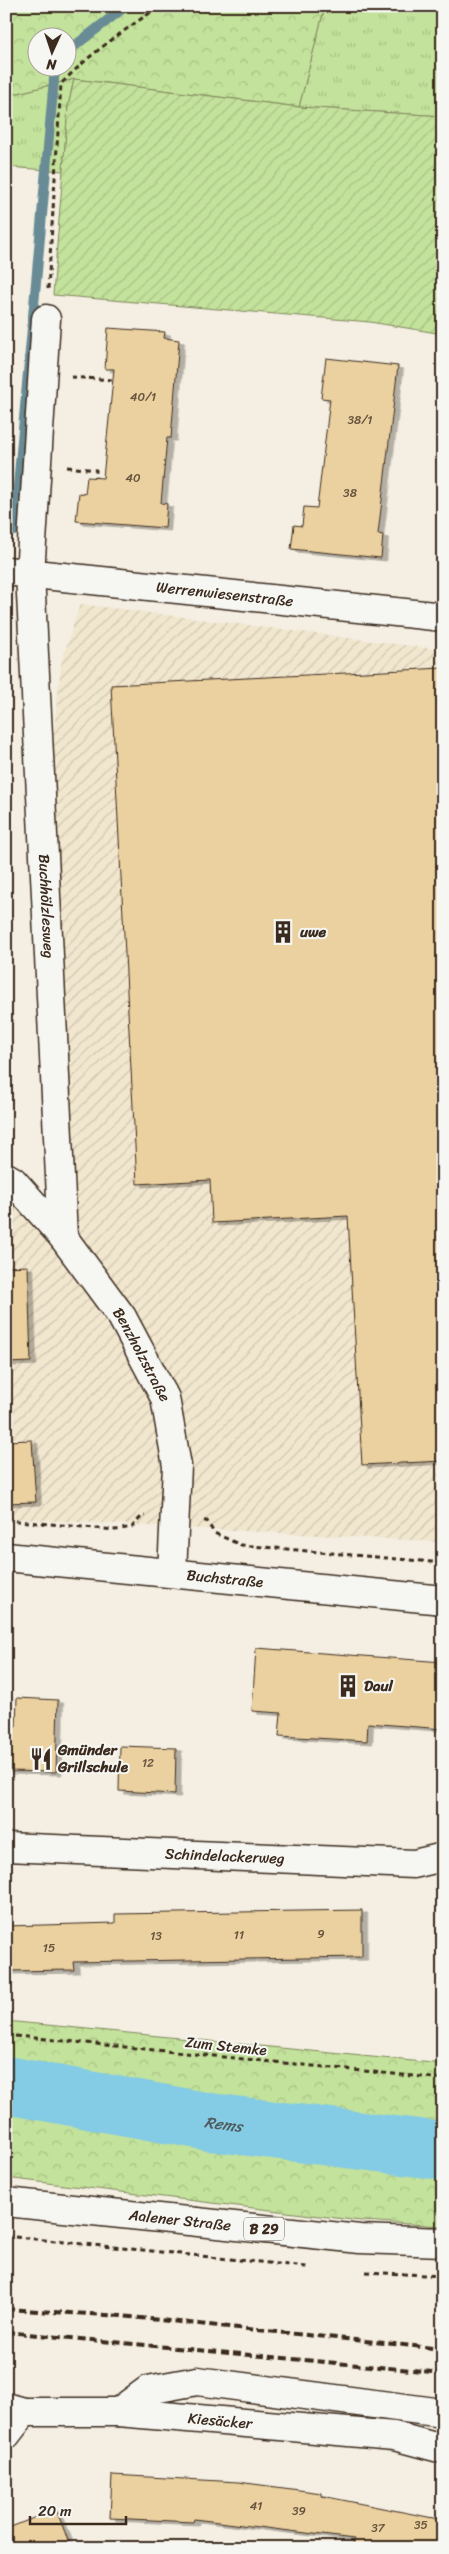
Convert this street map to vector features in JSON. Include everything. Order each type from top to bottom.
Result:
[{"type":"street","name":"Buchhölzlesweg","points":[[46,319],[42,385],[18,572],[63,1237]]},
{"type":"street","name":"Werrenwiesenstraße","points":[[18,572],[443,617]]},
{"type":"street","name":"Benzholzstraße","points":[[6,1177],[14,1181],[63,1237],[122,1317],[165,1398],[177,1466],[172,1573]]},
{"type":"street","name":"Buchstraße","points":[[6,1556],[443,1600]]},
{"type":"street","name":"Schindelackerweg","points":[[6,1847],[414,1864],[443,1857]]},
{"type":"street","name":"Aalener Straße","points":[[6,2202],[360,2239],[443,2242]]},
{"type":"street","points":[[118,2412],[148,2390],[196,2381],[443,2413]]},
{"type":"street","name":"Kiesäcker","points":[[6,2434],[15,2409],[118,2412],[394,2436],[443,2449]]},
{"type":"path","points":[[46,319],[61,84],[74,69],[115,37],[160,6]]},
{"type":"path","points":[[42,385],[73,377],[113,380]]},
{"type":"path","points":[[6,1520],[116,1530],[132,1527],[142,1516]]},
{"type":"path","points":[[207,1521],[214,1533],[241,1545],[443,1563]]},
{"type":"path","name":"Zum Stemke","points":[[6,2035],[443,2079]]},
{"type":"shaded area","points":[[80,604],[443,650],[443,1542],[6,1518],[6,1177],[63,1236],[43,834],[61,664]]},
{"type":"green space","points":[[6,6],[325,6],[299,107],[74,79],[6,96]]},
{"type":"green space","points":[[325,6],[443,6],[443,116],[299,107]]},
{"type":"green space","points":[[74,79],[68,107],[63,171],[6,167],[6,96]]},
{"type":"green space","points":[[74,79],[299,107],[443,116],[443,334],[370,322],[53,295],[68,107]]},
{"type":"green space","points":[[6,2021],[443,2064],[443,2226],[361,2221],[6,2178]]},
{"type":"building","points":[[108,328],[165,332],[164,338],[179,340],[171,438],[167,438],[161,503],[167,504],[165,528],[76,521],[79,493],[85,494],[87,477],[103,478],[114,369],[105,369]]},
{"type":"building","points":[[326,358],[398,366],[378,534],[383,535],[381,558],[291,549],[294,525],[302,526],[304,507],[317,508],[330,399],[321,398]]},
{"type":"building","name":"uwe","points":[[443,668],[443,1461],[362,1465],[348,1216],[212,1223],[210,1180],[137,1184],[111,685]]},
{"type":"building","points":[[28,1266],[31,1362],[6,1363],[6,1267]]},
{"type":"building","points":[[32,1440],[36,1502],[6,1503],[6,1441]]},
{"type":"building","name":"Daul","points":[[256,1648],[443,1662],[443,1729],[368,1723],[367,1741],[279,1736],[281,1713],[252,1711]]},
{"type":"building","points":[[17,1698],[58,1700],[56,1772],[6,1771],[6,1726],[16,1727]]},
{"type":"building","points":[[120,1746],[176,1748],[175,1794],[119,1791]]},
{"type":"building","points":[[362,1910],[362,1957],[73,1962],[74,1970],[6,1971],[6,1926],[115,1923],[115,1914]]},
{"type":"building","points":[[112,2475],[238,2482],[322,2493],[322,2496],[443,2520],[439,2548],[373,2548],[353,2544],[354,2539],[194,2519],[193,2522],[110,2518]]},
{"type":"building","points":[[56,2509],[71,2548],[6,2548],[6,2529]]},
{"type":"waterway","points":[[78,43],[126,6]]},
{"type":"waterway","points":[[14,531],[54,78]]},
{"type":"waterway","name":"Rems","points":[[6,2085],[210,2122],[443,2151]]},
{"type":"railway","points":[[6,2309],[121,2316],[443,2349]]},
{"type":"railway","points":[[6,2332],[443,2373]]},
{"type":"place","name":"uwe","points":[[283,932]]},
{"type":"place","name":"Daul","points":[[348,1686]]},
{"type":"place","name":"Gmünder Grillschule","points":[[41,1759]]}]
